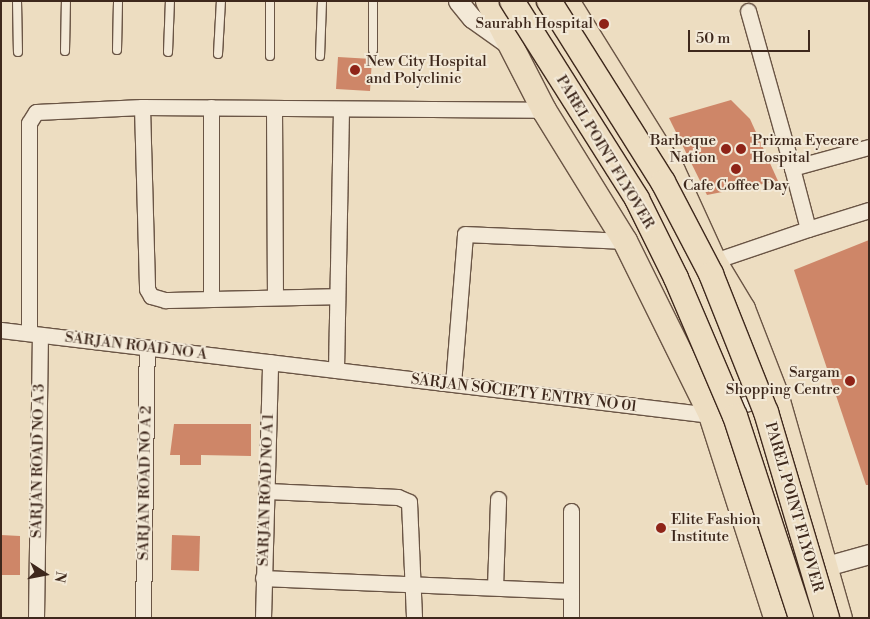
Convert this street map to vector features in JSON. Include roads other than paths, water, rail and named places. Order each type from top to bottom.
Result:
[{"type":"main road","points":[[488,1],[544,110],[625,241],[711,415],[776,618]]},
{"type":"main road","name":"PAREL POINT FLYOVER","points":[[512,1],[637,199],[676,278],[735,416],[801,618]]},
{"type":"main road","name":"PAREL POINT FLYOVER","points":[[549,1],[663,182],[711,274],[766,412],[827,618]]},
{"type":"main road","points":[[567,1],[673,172],[714,261],[743,309],[776,394],[840,618]]},
{"type":"street","points":[[458,1],[472,18],[510,45]]},
{"type":"street","points":[[748,11],[808,229]]},
{"type":"street","points":[[337,296],[160,300],[149,293],[142,107],[544,110]]},
{"type":"street","name":"SARJAN ROAD NO A 3","points":[[36,618],[32,117],[44,110],[142,107]]},
{"type":"street","points":[[211,107],[212,299]]},
{"type":"street","points":[[274,108],[274,296]]},
{"type":"street","points":[[336,370],[341,109]]},
{"type":"street","points":[[792,168],[869,147]]},
{"type":"street","points":[[714,261],[869,210]]},
{"type":"street","points":[[453,384],[465,234],[625,241]]},
{"type":"street","name":"SARJAN ROAD NO A","points":[[1,330],[270,362]]},
{"type":"street","name":"SARJAN ROAD NO A 2","points":[[143,618],[147,348]]},
{"type":"street","name":"SARJAN SOCIETY ENTRY NO 01","points":[[270,362],[711,415],[776,394]]},
{"type":"street","name":"SARJAN ROAD NO A 1","points":[[263,618],[270,362]]},
{"type":"street","points":[[267,491],[404,498],[412,509],[414,618]]},
{"type":"street","points":[[495,587],[498,499]]},
{"type":"street","points":[[570,511],[572,618]]},
{"type":"street","points":[[765,584],[869,554]]},
{"type":"street","points":[[264,578],[571,591]]},
{"type":"lane","points":[[17,1],[18,52]]},
{"type":"lane","points":[[65,51],[66,1]]},
{"type":"lane","points":[[118,1],[118,50]]},
{"type":"lane","points":[[168,52],[170,1]]},
{"type":"lane","points":[[218,54],[221,1]]},
{"type":"lane","points":[[270,1],[270,56]]},
{"type":"lane","points":[[320,56],[322,1]]},
{"type":"lane","points":[[373,1],[373,50]]},
{"type":"place","name":"Saurabh Hospital","points":[[604,24]]},
{"type":"place","name":"New City Hospital and Polyclinic","points":[[355,70]]},
{"type":"place","name":"Barbeque Nation","points":[[726,149]]},
{"type":"place","name":"Prizma Eyecare Hospital","points":[[741,149]]},
{"type":"place","name":"Cafe Coffee Day","points":[[736,169]]},
{"type":"place","name":"Sargam Shopping Centre","points":[[850,381]]},
{"type":"place","name":"Elite Fashion Institute","points":[[661,528]]}]
